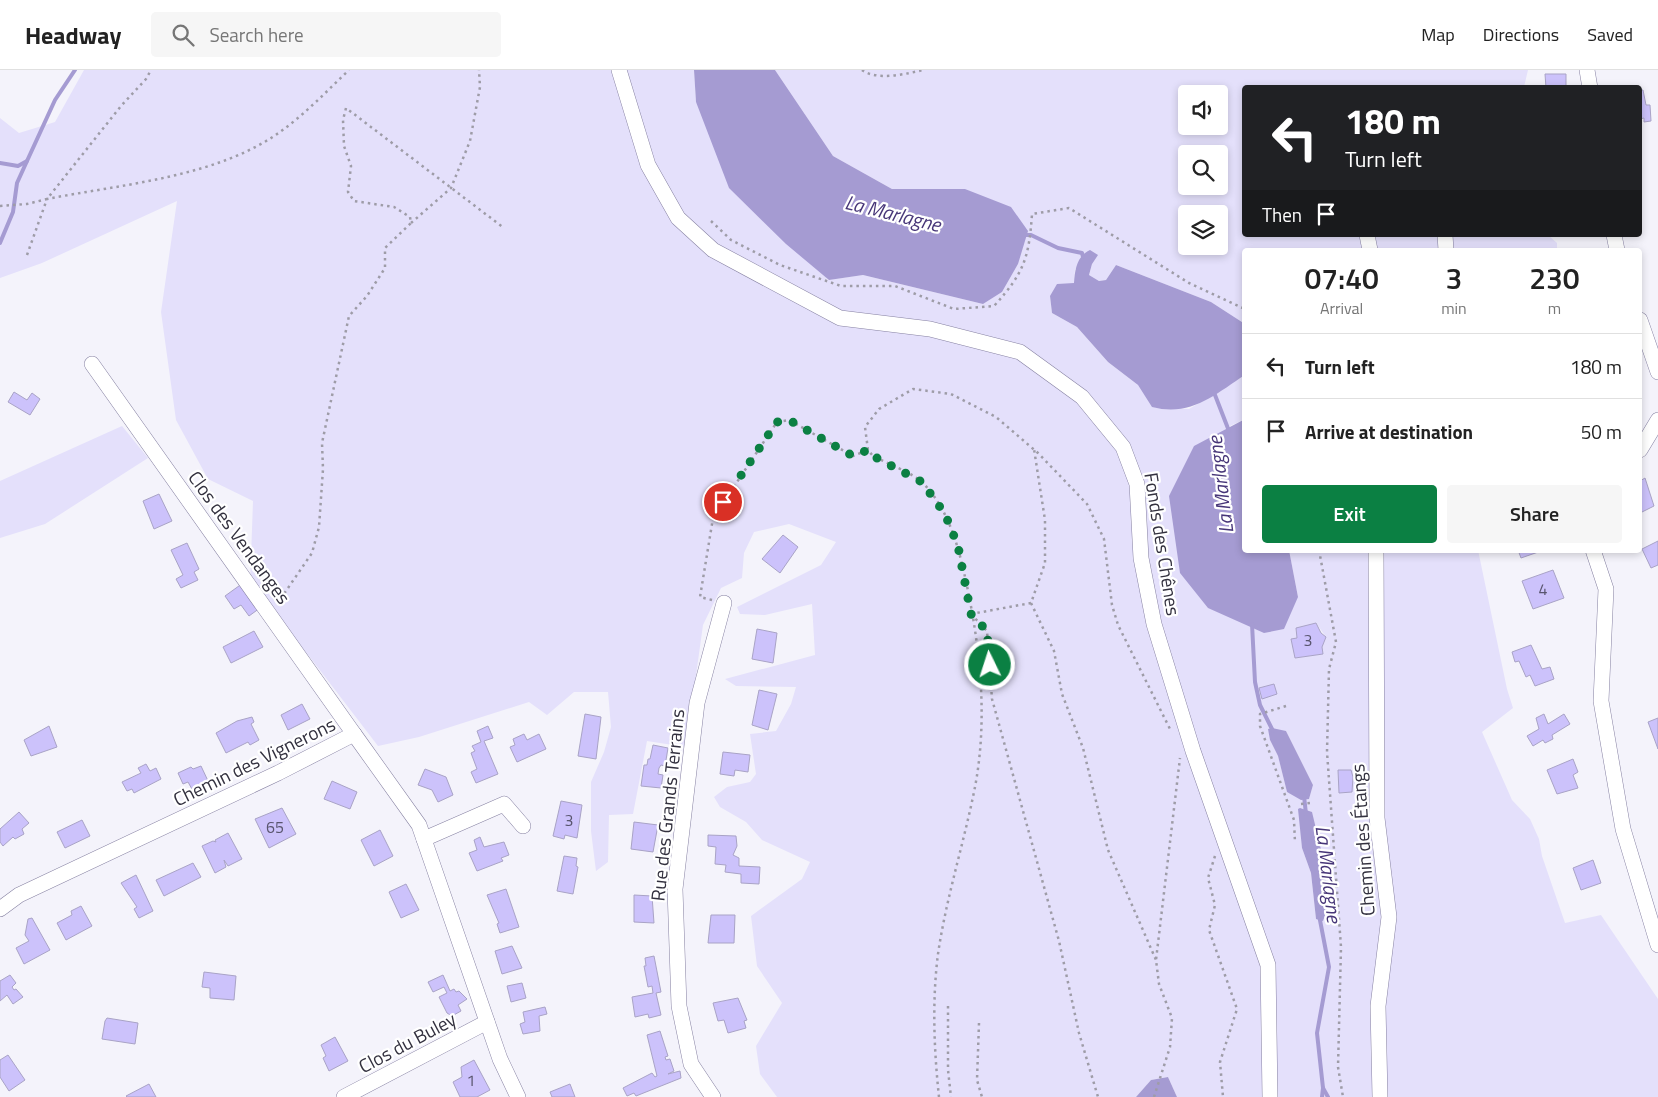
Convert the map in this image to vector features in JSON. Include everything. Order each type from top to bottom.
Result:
[{"type":"street","name":"Fonds des Chênes","points":[[619,70],[648,164],[678,218],[713,250],[840,318],[930,329],[1020,352],[1082,397],[1123,447],[1137,484],[1141,558],[1154,624],[1193,752],[1268,965],[1270,1097]]},
{"type":"street","points":[[1587,70],[1590,85]]},
{"type":"street","points":[[1642,326],[1658,372]]},
{"type":"street","name":"Clos des Vendanges","points":[[92,364],[354,734]]},
{"type":"street","points":[[1642,447],[1658,420]]},
{"type":"street","name":"Chemin des Étangs","points":[[1376,553],[1377,818],[1388,918],[1378,1006],[1380,1097]]},
{"type":"street","points":[[1594,553],[1606,589],[1601,701],[1623,829],[1658,945]]},
{"type":"street","name":"Rue des Grands Terrains","points":[[713,1097],[691,1064],[679,1006],[675,889],[697,703],[724,603]]},
{"type":"street","name":"Chemin des Vignerons","points":[[0,909],[20,895],[278,773],[354,734],[419,825],[500,1060],[518,1097]]},
{"type":"street","points":[[424,839],[504,804],[523,826]]},
{"type":"street","name":"Clos du Buley","points":[[344,1097],[488,1022]]},
{"type":"path","points":[[27,255],[47,198],[146,79],[151,70]]},
{"type":"path","points":[[0,206],[27,204],[47,198],[186,172],[243,153],[284,130],[349,70]]},
{"type":"path","points":[[270,613],[312,553],[319,527],[322,443],[349,316],[367,296],[385,268],[386,248],[451,188],[470,141],[480,87],[479,70]]},
{"type":"path","points":[[862,70],[869,75],[908,73],[923,70]]},
{"type":"path","points":[[411,223],[410,217],[394,207],[354,201],[348,192],[351,166],[344,146],[343,120],[346,108],[504,228]]},
{"type":"path","points":[[711,221],[731,240],[780,265],[841,286],[895,286],[954,309],[994,306],[1017,281],[1030,244],[1032,214],[1069,208],[1189,283],[1242,308]]},
{"type":"path","points":[[939,1097],[934,1044],[938,955],[950,888],[974,790],[982,723],[978,658],[958,546],[945,514],[922,482],[873,456],[868,450],[866,428],[879,409],[913,389],[951,394],[996,417],[1034,449],[1086,504],[1104,539],[1112,605],[1116,618],[1173,734]]},
{"type":"path","points":[[724,603],[700,597],[712,518],[777,422],[789,420],[853,456],[868,450]]},
{"type":"path","points":[[1034,449],[1045,520],[1045,563],[1031,603],[1054,651],[1062,694],[1083,748],[1108,850],[1156,960]]},
{"type":"path","points":[[1320,553],[1336,642],[1329,669],[1327,752],[1341,946],[1338,1067],[1343,1097]]},
{"type":"path","points":[[971,614],[1031,603]]},
{"type":"path","points":[[971,614],[987,631],[992,699],[1059,941],[1079,1033],[1098,1097]]},
{"type":"path","points":[[1286,706],[1260,714],[1260,726],[1294,820],[1295,842]]},
{"type":"path","points":[[1154,1097],[1170,1047],[1172,1018],[1158,984],[1156,960],[1181,751],[1193,752]]},
{"type":"path","points":[[1301,804],[1310,803]]},
{"type":"path","points":[[1222,834],[1208,878],[1215,905],[1210,930],[1237,1008],[1220,1062],[1223,1097]]},
{"type":"path","points":[[948,1006],[948,1070],[951,1097]]},
{"type":"path","points":[[978,1023],[978,1080],[982,1097]]},
{"type":"shaded area","points":[[84,70],[694,70],[696,102],[828,280],[863,275],[983,304],[1002,292],[1018,264],[965,189],[892,189],[833,156],[775,70],[1528,70],[1524,85],[1242,85],[1242,237],[1550,237],[1557,243],[1557,248],[1242,248],[1242,322],[1211,302],[1116,265],[1106,280],[1099,281],[1089,275],[1092,264],[1075,269],[1074,283],[1050,296],[1052,313],[1077,327],[1108,362],[1138,385],[1153,407],[1189,409],[1242,377],[1242,420],[1228,427],[1169,496],[1298,597],[1290,553],[1479,553],[1507,689],[1513,708],[1482,732],[1512,800],[1530,819],[1539,839],[1542,856],[1565,923],[1601,915],[1658,999],[1658,1097],[1177,1097],[1168,1077],[1151,1080],[1136,1097],[777,1097],[760,1074],[756,1046],[782,1003],[757,966],[751,916],[802,879],[810,862],[762,840],[746,822],[720,807],[714,797],[727,787],[750,782],[756,774],[750,734],[776,731],[791,704],[796,687],[736,686],[725,679],[815,655],[812,604],[765,615],[740,614],[737,607],[821,565],[836,542],[789,524],[754,532],[744,553],[742,578],[721,588],[703,625],[686,747],[647,741],[633,814],[609,815],[608,862],[596,871],[591,831],[591,782],[604,752],[611,727],[608,692],[574,692],[547,715],[529,702],[419,737],[378,746],[309,656],[250,585],[253,501],[208,479],[176,420],[161,312],[177,201],[42,263],[0,278],[0,118],[19,133],[55,122]],"holes":[[[1316,623],[1326,637],[1322,647],[1323,654],[1296,658],[1292,639],[1297,638],[1296,628]],[[1286,731],[1313,785],[1309,799],[1287,792],[1278,756],[1270,740]],[[1351,770],[1353,778],[1352,792],[1339,793],[1338,771]],[[1301,830],[1317,839],[1324,862],[1329,903],[1316,919],[1311,873],[1302,848]]]},
{"type":"shaded area","points":[[122,426],[148,458],[45,524],[0,538],[0,481]]},
{"type":"water","points":[[694,70],[775,70],[833,156],[892,189],[965,189],[1011,207],[1028,231],[1018,264],[1002,292],[983,304],[863,275],[829,280],[786,244],[729,188],[696,102]]},
{"type":"water","points":[[1090,250],[1098,255],[1092,264],[1089,275],[1099,281],[1106,280],[1116,265],[1211,302],[1242,322],[1242,377],[1212,397],[1190,407],[1166,409],[1152,407],[1138,385],[1108,362],[1077,327],[1052,313],[1050,296],[1057,284],[1074,283],[1079,259]]},
{"type":"water","points":[[1242,421],[1242,553],[1290,553],[1298,597],[1284,629],[1264,633],[1208,608],[1180,573],[1169,496],[1194,446]]},
{"type":"water","points":[[1268,729],[1286,731],[1313,785],[1309,799],[1301,800],[1287,792],[1278,756],[1270,740]]},
{"type":"water","points":[[1298,809],[1312,812],[1324,862],[1329,903],[1323,921],[1316,919],[1311,873],[1302,848]]},
{"type":"water","points":[[1168,1077],[1177,1097],[1136,1097],[1151,1080]]},
{"type":"building","points":[[1545,74],[1566,74],[1566,85],[1546,85]]},
{"type":"building","points":[[1642,90],[1646,105],[1650,105],[1651,121],[1644,122],[1644,118],[1642,118]]},
{"type":"building","points":[[14,392],[27,400],[32,393],[40,399],[30,415],[8,402]]},
{"type":"building","points":[[1645,478],[1654,506],[1642,512],[1642,480]]},
{"type":"building","points":[[159,494],[172,521],[154,529],[143,501]]},
{"type":"building","points":[[783,535],[798,547],[780,573],[762,559]]},
{"type":"building","points":[[1658,541],[1658,565],[1651,568],[1642,549]]},
{"type":"building","points":[[187,543],[199,569],[194,572],[198,580],[181,588],[176,579],[183,575],[171,550]]},
{"type":"building","points":[[1519,553],[1535,553],[1521,558]]},
{"type":"building","points":[[1553,570],[1564,598],[1533,609],[1522,581]]},
{"type":"building","points":[[243,583],[260,608],[249,616],[241,605],[234,609],[225,596]]},
{"type":"building","points":[[1316,623],[1321,633],[1326,637],[1322,647],[1323,654],[1295,658],[1291,639],[1297,638],[1296,628]]},
{"type":"building","points":[[757,629],[777,633],[773,663],[752,659]]},
{"type":"building","points":[[254,631],[263,647],[231,663],[223,647]]},
{"type":"building","points":[[1531,645],[1542,669],[1550,667],[1554,679],[1535,686],[1530,675],[1526,677],[1519,661],[1515,662],[1512,652]]},
{"type":"building","points":[[1274,684],[1277,694],[1262,699],[1259,688]]},
{"type":"building","points":[[759,690],[777,694],[768,730],[752,725]]},
{"type":"building","points":[[302,704],[310,719],[288,730],[281,715]]},
{"type":"building","points":[[585,714],[601,717],[596,759],[578,756]]},
{"type":"building","points":[[1544,714],[1548,724],[1564,714],[1570,724],[1552,735],[1553,739],[1545,743],[1543,740],[1533,746],[1527,736],[1539,729],[1536,718]]},
{"type":"building","points":[[252,717],[254,722],[251,724],[259,740],[250,745],[248,742],[226,753],[216,733],[237,721]]},
{"type":"building","points":[[1658,718],[1658,749],[1648,722]]},
{"type":"building","points":[[49,726],[57,747],[31,756],[24,740]]},
{"type":"building","points":[[488,726],[493,738],[484,741],[498,774],[476,783],[471,772],[477,769],[471,753],[475,751],[472,746],[481,742],[477,731]]},
{"type":"building","points":[[524,734],[527,740],[539,734],[546,749],[517,762],[510,747],[515,745],[513,739]]},
{"type":"building","points":[[653,745],[668,748],[665,766],[661,765],[659,768],[658,774],[663,775],[661,788],[641,786],[644,765],[647,765],[648,759],[650,759]]},
{"type":"building","points":[[723,752],[750,755],[748,772],[735,770],[734,776],[720,774]]},
{"type":"building","points":[[1573,759],[1578,772],[1573,775],[1578,788],[1557,794],[1547,770]]},
{"type":"building","points":[[146,764],[150,771],[156,768],[161,779],[134,793],[132,789],[127,791],[122,782],[141,773],[138,768]]},
{"type":"building","points":[[201,766],[209,783],[193,791],[188,782],[183,784],[178,773],[191,767],[193,769]]},
{"type":"building","points":[[425,769],[446,777],[453,795],[438,802],[432,790],[418,785]]},
{"type":"building","points":[[1338,770],[1351,770],[1353,777],[1352,792],[1339,793]]},
{"type":"building","points":[[332,781],[357,792],[350,809],[324,799]]},
{"type":"building","points":[[561,801],[582,805],[577,838],[565,835],[564,839],[553,836]]},
{"type":"building","points":[[282,808],[296,834],[269,848],[255,819]]},
{"type":"building","points":[[19,812],[29,823],[22,829],[24,834],[15,839],[13,837],[3,846],[0,842],[0,829]]},
{"type":"building","points":[[82,820],[90,836],[65,848],[57,832]]},
{"type":"building","points":[[634,822],[658,825],[653,852],[631,849]]},
{"type":"building","points":[[380,830],[393,856],[374,866],[361,840]]},
{"type":"building","points":[[228,833],[242,859],[228,866],[224,860],[226,867],[215,873],[202,846],[213,841],[216,842],[215,840]]},
{"type":"building","points":[[708,835],[736,836],[737,846],[733,855],[739,858],[739,866],[760,867],[759,884],[741,883],[741,874],[725,872],[726,865],[715,864],[716,847],[708,846]]},
{"type":"building","points":[[480,837],[484,847],[504,842],[509,855],[501,858],[503,861],[477,871],[469,853],[477,850],[474,840]]},
{"type":"building","points":[[564,856],[577,858],[576,866],[578,867],[573,894],[557,891]]},
{"type":"building","points":[[1593,860],[1601,883],[1581,890],[1573,868]]},
{"type":"building","points":[[193,863],[201,877],[164,896],[156,880]]},
{"type":"building","points":[[136,875],[153,911],[139,918],[134,909],[137,907],[121,883]]},
{"type":"building","points":[[406,884],[419,910],[401,918],[389,892]]},
{"type":"building","points":[[506,889],[519,927],[500,933],[497,924],[499,923],[487,895]]},
{"type":"building","points":[[634,895],[652,896],[654,923],[634,922]]},
{"type":"building","points":[[81,906],[92,926],[66,940],[57,923],[72,915],[71,911]]},
{"type":"building","points":[[711,915],[735,915],[734,943],[708,943]]},
{"type":"building","points":[[32,918],[50,950],[24,964],[16,948],[29,941],[25,935],[28,919]]},
{"type":"building","points":[[512,946],[522,968],[502,974],[495,951]]},
{"type":"building","points":[[654,956],[661,992],[656,993],[661,1015],[649,1018],[648,1014],[635,1017],[632,997],[653,993],[652,986],[648,987],[644,966],[646,966],[645,958]]},
{"type":"building","points":[[204,972],[236,976],[234,1000],[210,998],[210,988],[202,987]]},
{"type":"building","points":[[10,975],[16,983],[12,987],[23,997],[13,1004],[7,995],[0,1001],[0,981]]},
{"type":"building","points":[[443,975],[450,991],[454,989],[456,992],[459,991],[467,999],[458,1005],[461,1011],[452,1016],[447,1013],[439,997],[447,993],[444,987],[433,992],[428,982]]},
{"type":"building","points":[[522,983],[526,998],[511,1002],[507,986]]},
{"type":"building","points":[[738,998],[747,1020],[744,1021],[746,1028],[728,1033],[724,1020],[718,1021],[713,1003]]},
{"type":"building","points":[[545,1007],[547,1014],[539,1016],[540,1031],[523,1034],[520,1024],[525,1022],[523,1012]]},
{"type":"building","points":[[107,1018],[138,1023],[135,1044],[102,1039]]},
{"type":"building","points":[[660,1031],[668,1056],[665,1057],[666,1060],[670,1059],[674,1071],[668,1074],[680,1071],[681,1078],[636,1096],[634,1093],[627,1096],[623,1088],[652,1073],[655,1077],[657,1076],[647,1035]]},
{"type":"building","points":[[335,1037],[348,1061],[329,1071],[323,1058],[326,1056],[321,1045]]},
{"type":"building","points":[[8,1055],[25,1080],[9,1091],[0,1077],[0,1060]]},
{"type":"building","points":[[474,1060],[490,1090],[477,1097],[460,1097],[453,1082],[462,1077],[461,1067]]},
{"type":"building","points":[[149,1084],[156,1097],[126,1096]]},
{"type":"building","points":[[570,1084],[575,1097],[552,1097],[550,1092]]},
{"type":"waterway","name":"La Marlagne","points":[[0,163],[18,166],[27,161],[55,100],[75,70]]},
{"type":"waterway","points":[[0,243],[13,212],[17,183],[27,161]]},
{"type":"waterway","name":"La Marlagne","points":[[1022,235],[1031,235],[1058,248],[1082,253],[1083,257]]},
{"type":"waterway","name":"La Marlagne","points":[[1212,392],[1215,395],[1229,431]]},
{"type":"waterway","name":"La Marlagne","points":[[1252,624],[1255,682],[1260,705],[1273,731]]},
{"type":"waterway","name":"La Marlagne","points":[[1304,796],[1306,814]]},
{"type":"waterway","name":"La Marlagne","points":[[1319,915],[1329,967],[1317,1033],[1323,1088],[1328,1097]]},
{"type":"waterway","name":"La Marlagne","points":[[1322,1097],[1323,1088]]},
{"type":"route","points":[[723,502],[777,422],[789,420],[853,456],[868,450],[873,456],[922,482],[945,514],[958,546],[971,614],[987,631],[990,665]]}]
